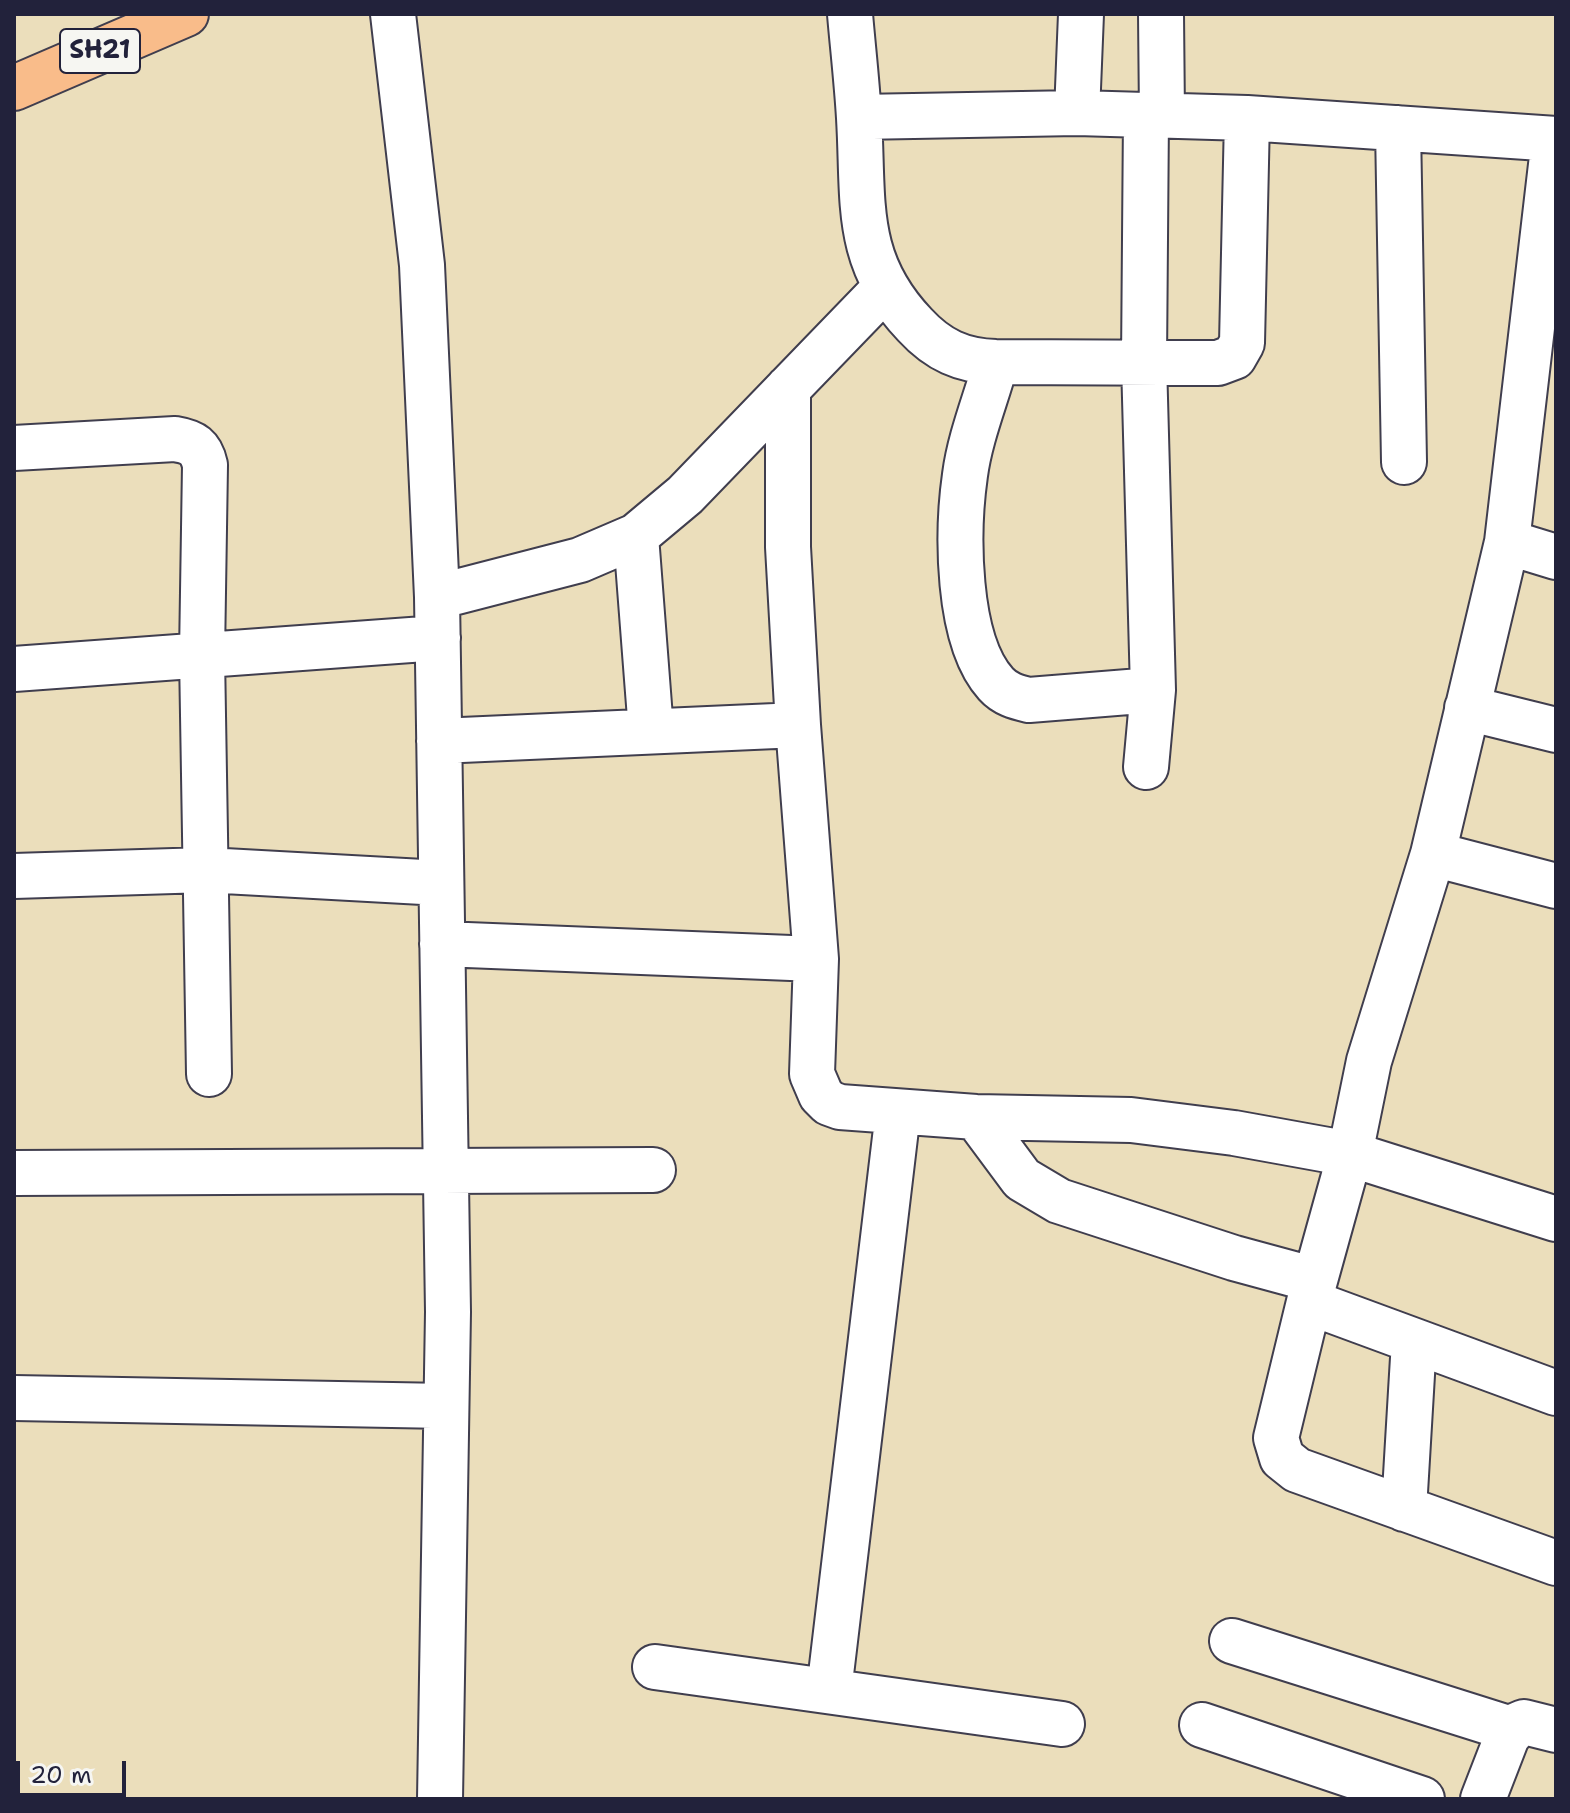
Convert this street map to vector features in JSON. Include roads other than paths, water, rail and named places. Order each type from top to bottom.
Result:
[{"type":"main road","name":"SH21","points":[[14,88],[125,27],[186,14]]},
{"type":"street","points":[[393,14],[422,265],[438,618],[446,1170],[440,1799]]},
{"type":"street","points":[[850,14],[867,240],[875,268],[884,289],[902,312],[933,343],[960,357],[996,362],[1227,361],[1239,351],[1242,343],[1247,118]]},
{"type":"street","points":[[1077,113],[1081,14]]},
{"type":"street","points":[[1146,767],[1153,690],[1144,362],[1161,14]]},
{"type":"street","points":[[859,117],[1077,113],[1247,118],[1555,139],[1507,542],[1433,854],[1369,1061],[1350,1154],[1276,1438],[1278,1450],[1289,1466],[1297,1470],[1556,1563]]},
{"type":"street","points":[[1398,128],[1404,462]]},
{"type":"street","points":[[14,669],[202,655],[438,618],[636,536],[685,495],[884,289]]},
{"type":"street","points":[[996,362],[965,472],[961,516],[960,555],[965,603],[974,644],[984,667],[997,685],[1012,696],[1029,700],[1153,690]]},
{"type":"street","points":[[788,388],[788,547],[816,959],[812,1074],[815,1085],[829,1103],[840,1107],[976,1117],[1131,1120],[1176,1124],[1350,1154],[1556,1219]]},
{"type":"street","points":[[14,448],[175,439],[199,448],[205,465],[202,655],[209,1074]]},
{"type":"street","points":[[636,536],[651,731]]},
{"type":"street","points":[[1507,542],[1556,557]]},
{"type":"street","points":[[1467,708],[1556,730]]},
{"type":"street","points":[[439,741],[798,725]]},
{"type":"street","points":[[1433,854],[1556,886]]},
{"type":"street","points":[[14,876],[206,870],[441,883]]},
{"type":"street","points":[[442,944],[816,959]]},
{"type":"street","points":[[829,1691],[898,1112]]},
{"type":"street","points":[[976,1117],[1022,1179],[1059,1201],[1234,1258],[1312,1291],[1414,1341],[1556,1393]]},
{"type":"street","points":[[14,1173],[653,1170]]},
{"type":"street","points":[[1404,1509],[1414,1341]]},
{"type":"street","points":[[14,1398],[446,1406]]},
{"type":"street","points":[[1232,1641],[1511,1729]]},
{"type":"street","points":[[655,1667],[1062,1724]]},
{"type":"street","points":[[1483,1799],[1511,1729],[1524,1722],[1556,1730]]},
{"type":"street","points":[[1202,1725],[1422,1799]]}]
